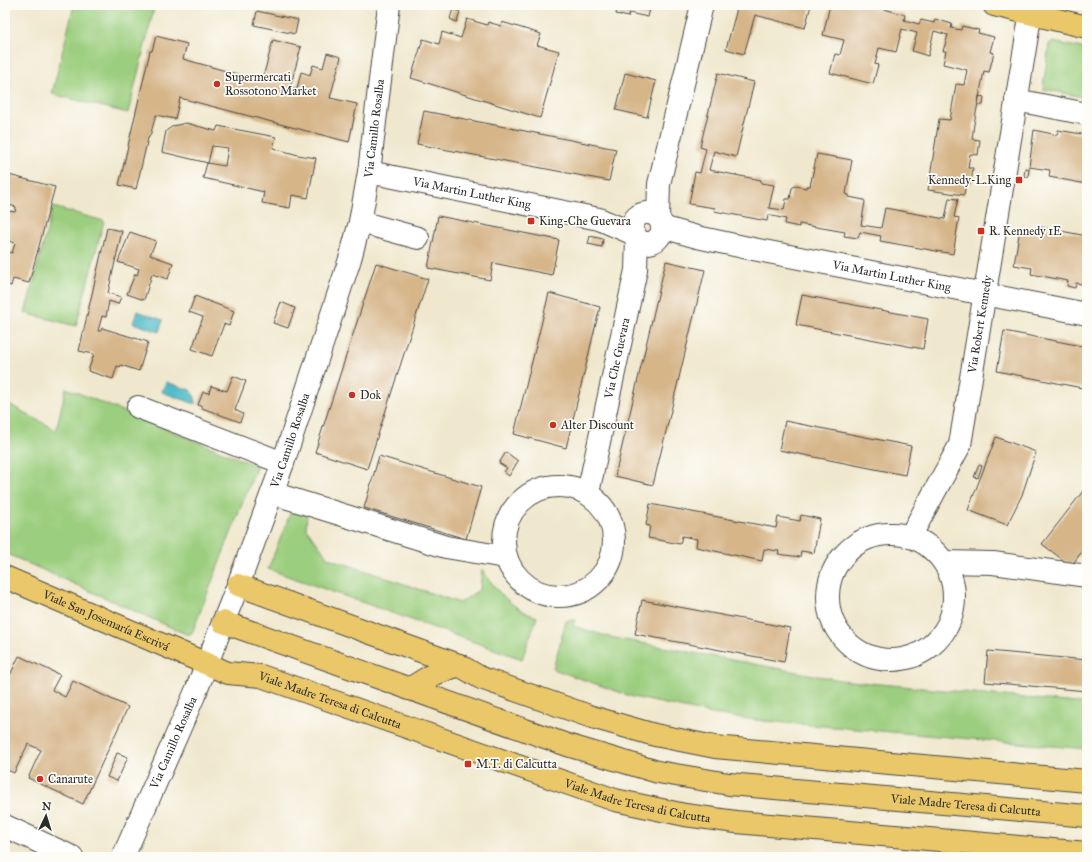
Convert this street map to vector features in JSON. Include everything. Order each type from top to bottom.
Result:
[{"type":"main road","points":[[994,5],[1031,9],[1087,27]]},
{"type":"main road","name":"Viale San Josemaría Escrivá","points":[[5,577],[207,665]]},
{"type":"main road","points":[[238,585],[459,665],[481,678],[592,717],[655,735],[716,747],[1087,781]]},
{"type":"main road","name":"Viale Madre Teresa di Calcutta","points":[[224,622],[567,745],[658,772],[729,784],[1087,816]]},
{"type":"main road","name":"Viale Madre Teresa di Calcutta","points":[[207,665],[228,673],[261,676],[615,800],[685,815],[736,822],[1087,853]]},
{"type":"main road","points":[[409,689],[432,675],[459,665]]},
{"type":"street","name":"Via Camillo Rosalba","points":[[123,857],[207,665],[238,585],[283,463],[360,222],[369,172],[389,5]]},
{"type":"street","name":"Via Che Guevara","points":[[588,494],[636,270],[659,184],[702,5]]},
{"type":"street","name":"Via Robert Kennedy","points":[[910,537],[960,445],[986,294],[1031,9]]},
{"type":"street","points":[[1016,100],[1087,114]]},
{"type":"street","name":"Via Martin Luther King","points":[[369,172],[647,229],[697,237],[1087,314]]},
{"type":"street","points":[[360,222],[418,238]]},
{"type":"street","points":[[138,407],[283,463]]},
{"type":"street","points":[[547,486],[566,486],[588,494],[602,506],[609,518],[614,536],[613,552],[606,569],[596,582],[580,592],[560,596],[549,596],[530,589],[518,579],[510,568],[505,557],[503,542],[509,514],[525,496],[547,486]]},
{"type":"street","points":[[272,493],[446,547],[505,557]]},
{"type":"street","points":[[882,535],[910,537],[936,553],[944,562],[951,577],[954,599],[953,611],[942,635],[926,650],[912,657],[884,660],[857,650],[845,641],[833,624],[828,597],[835,567],[849,550],[861,541],[882,535]]},
{"type":"street","points":[[944,562],[993,563],[1087,576]]},
{"type":"street","points":[[5,826],[72,857]]},
{"type":"green space","points":[[74,5],[155,5],[128,113],[52,94]]},
{"type":"green space","points":[[1053,42],[1087,49],[1087,98],[1043,89],[1049,44]]},
{"type":"green space","points":[[53,207],[104,221],[76,326],[25,313]]},
{"type":"green space","points":[[66,388],[257,466],[192,633],[188,635],[5,553],[5,402],[56,430]]},
{"type":"green space","points":[[292,509],[307,514],[306,528],[328,558],[460,603],[480,589],[482,569],[493,585],[505,598],[528,614],[537,617],[522,659],[268,569]]},
{"type":"green space","points":[[575,620],[573,626],[609,637],[840,680],[1087,704],[1087,749],[764,721],[712,714],[633,697],[553,669],[566,621]]},
{"type":"water","points":[[137,311],[163,320],[159,332],[133,323]]},
{"type":"water","points":[[166,382],[190,390],[195,397],[195,404],[162,392]]},
{"type":"building","points":[[611,5],[651,5],[648,17],[629,13],[628,17],[616,14],[617,9],[611,8]]},
{"type":"building","points":[[738,5],[811,5],[805,28],[755,15],[744,54],[726,49]]},
{"type":"building","points":[[830,5],[874,6],[905,15],[904,20],[919,24],[921,20],[934,23],[935,19],[952,24],[951,28],[961,30],[962,26],[979,30],[978,33],[994,37],[990,52],[994,53],[989,72],[984,71],[974,124],[972,139],[980,140],[978,155],[970,154],[968,168],[973,168],[971,184],[966,183],[964,195],[928,190],[939,119],[950,120],[956,84],[964,85],[967,70],[943,64],[946,51],[943,51],[948,35],[934,31],[928,56],[912,51],[917,33],[902,29],[896,52],[879,48],[875,64],[878,65],[873,84],[830,73],[835,54],[840,55],[844,40],[823,35]]},
{"type":"building","points":[[453,9],[460,12],[457,22],[450,19]]},
{"type":"building","points":[[257,11],[298,20],[295,34],[254,25]]},
{"type":"building","points":[[467,19],[487,25],[488,22],[501,26],[502,22],[541,34],[537,45],[559,51],[540,118],[411,78],[423,39],[439,44],[442,32],[461,38]]},
{"type":"building","name":"Supermercati Rossotono Market","points":[[156,36],[187,44],[183,59],[262,81],[273,40],[301,47],[290,88],[297,89],[301,72],[310,75],[313,65],[323,68],[327,53],[341,57],[330,98],[357,104],[349,142],[180,98],[175,119],[156,115],[150,136],[148,138],[136,189],[119,185],[150,51],[152,51]]},
{"type":"building","points":[[625,73],[656,81],[647,117],[616,110]]},
{"type":"building","points":[[718,73],[754,82],[736,157],[714,151],[709,170],[761,180],[761,183],[774,185],[769,208],[784,210],[786,199],[790,199],[792,188],[795,186],[806,188],[806,186],[810,186],[817,154],[852,160],[846,194],[849,195],[849,197],[864,200],[865,202],[861,225],[881,228],[885,208],[945,219],[949,198],[958,199],[954,217],[959,218],[953,254],[880,241],[881,236],[860,232],[858,238],[844,236],[845,232],[799,224],[799,227],[785,224],[786,219],[768,215],[767,221],[714,211],[715,208],[689,204],[695,172],[700,173],[706,149],[700,147]]},
{"type":"building","points":[[979,96],[984,97],[983,105],[978,105]]},
{"type":"building","points":[[424,111],[616,149],[609,181],[417,144]]},
{"type":"building","points":[[186,123],[216,131],[218,126],[276,137],[273,148],[316,158],[308,198],[292,195],[290,208],[262,203],[264,192],[203,178],[207,163],[225,166],[228,148],[212,146],[208,163],[162,152],[166,131],[173,126]]},
{"type":"building","points":[[1034,130],[1057,135],[1058,130],[1087,135],[1087,184],[1049,177],[1050,170],[1029,167]]},
{"type":"building","points":[[1025,168],[1029,169],[1028,177],[1024,177]]},
{"type":"building","points":[[5,174],[55,187],[29,283],[13,279],[11,286],[5,284],[5,251],[12,253],[15,243],[5,240],[5,223],[8,211],[15,212],[16,207],[5,204]]},
{"type":"building","points":[[438,216],[559,240],[552,275],[493,263],[490,280],[428,268]]},
{"type":"building","points":[[1040,227],[1087,236],[1087,285],[1076,283],[1075,288],[1067,286],[1068,281],[1031,274],[1032,268],[1014,265],[1020,228],[1039,232]]},
{"type":"building","points":[[107,228],[122,231],[108,293],[121,297],[118,304],[109,301],[106,317],[102,316],[98,331],[101,331],[102,328],[148,342],[139,371],[121,365],[120,367],[117,366],[113,379],[88,371],[94,354],[79,351]]},
{"type":"building","points":[[130,232],[156,241],[150,255],[173,263],[168,279],[152,274],[144,300],[127,294],[135,274],[137,275],[139,269],[118,262]]},
{"type":"building","points":[[590,236],[603,239],[602,247],[588,244]]},
{"type":"building","points":[[666,261],[705,270],[653,485],[615,476]]},
{"type":"building","points":[[376,263],[428,279],[367,469],[315,452]]},
{"type":"building","points":[[549,293],[600,307],[566,448],[514,434]]},
{"type":"building","points":[[802,295],[928,319],[923,349],[796,325]]},
{"type":"building","points":[[195,296],[234,311],[229,326],[224,324],[212,356],[192,349],[203,317],[189,312]]},
{"type":"building","points":[[281,302],[295,308],[288,328],[273,323]]},
{"type":"building","points":[[1004,331],[1087,347],[1087,389],[997,371]]},
{"type":"building","points":[[233,376],[246,381],[235,410],[243,414],[240,422],[202,408],[202,406],[198,405],[203,392],[209,393],[211,386],[227,391]]},
{"type":"building","points":[[785,421],[911,446],[905,475],[779,450]]},
{"type":"building","points":[[996,437],[1036,452],[1022,495],[1007,525],[968,510]]},
{"type":"building","points":[[506,452],[518,461],[509,476],[504,472],[507,468],[499,463]]},
{"type":"building","points":[[379,456],[481,487],[466,539],[364,508]]},
{"type":"building","points":[[979,465],[982,466],[978,478],[974,477]]},
{"type":"building","points":[[1087,486],[1087,545],[1071,566],[1042,544]]},
{"type":"building","points":[[650,504],[776,528],[778,517],[800,521],[801,515],[820,519],[814,553],[801,551],[800,557],[778,554],[779,551],[764,549],[762,561],[696,547],[697,539],[682,536],[680,544],[648,538],[650,526],[646,525]]},
{"type":"building","points":[[642,600],[790,628],[784,662],[635,634]]},
{"type":"building","points":[[988,651],[1087,660],[1087,691],[985,682]]},
{"type":"building","points":[[19,656],[60,675],[52,690],[65,697],[73,681],[128,707],[83,804],[28,778],[41,750],[28,744],[14,773],[5,769],[5,686]]},
{"type":"building","points":[[117,753],[128,757],[117,781],[107,777]]},
{"type":"place","name":"Supermercati Rossotono Market","points":[[217,84]]},
{"type":"place","name":"Kennedy-L.King","points":[[1019,180]]},
{"type":"place","name":"King-Che Guevara","points":[[531,221]]},
{"type":"place","name":"R. Kennedy 1E","points":[[981,231]]},
{"type":"place","name":"Dok","points":[[352,395]]},
{"type":"place","name":"Alter Discount","points":[[553,425]]},
{"type":"place","name":"M.T. di Calcutta","points":[[468,764]]},
{"type":"place","name":"Canarute","points":[[40,779]]}]
